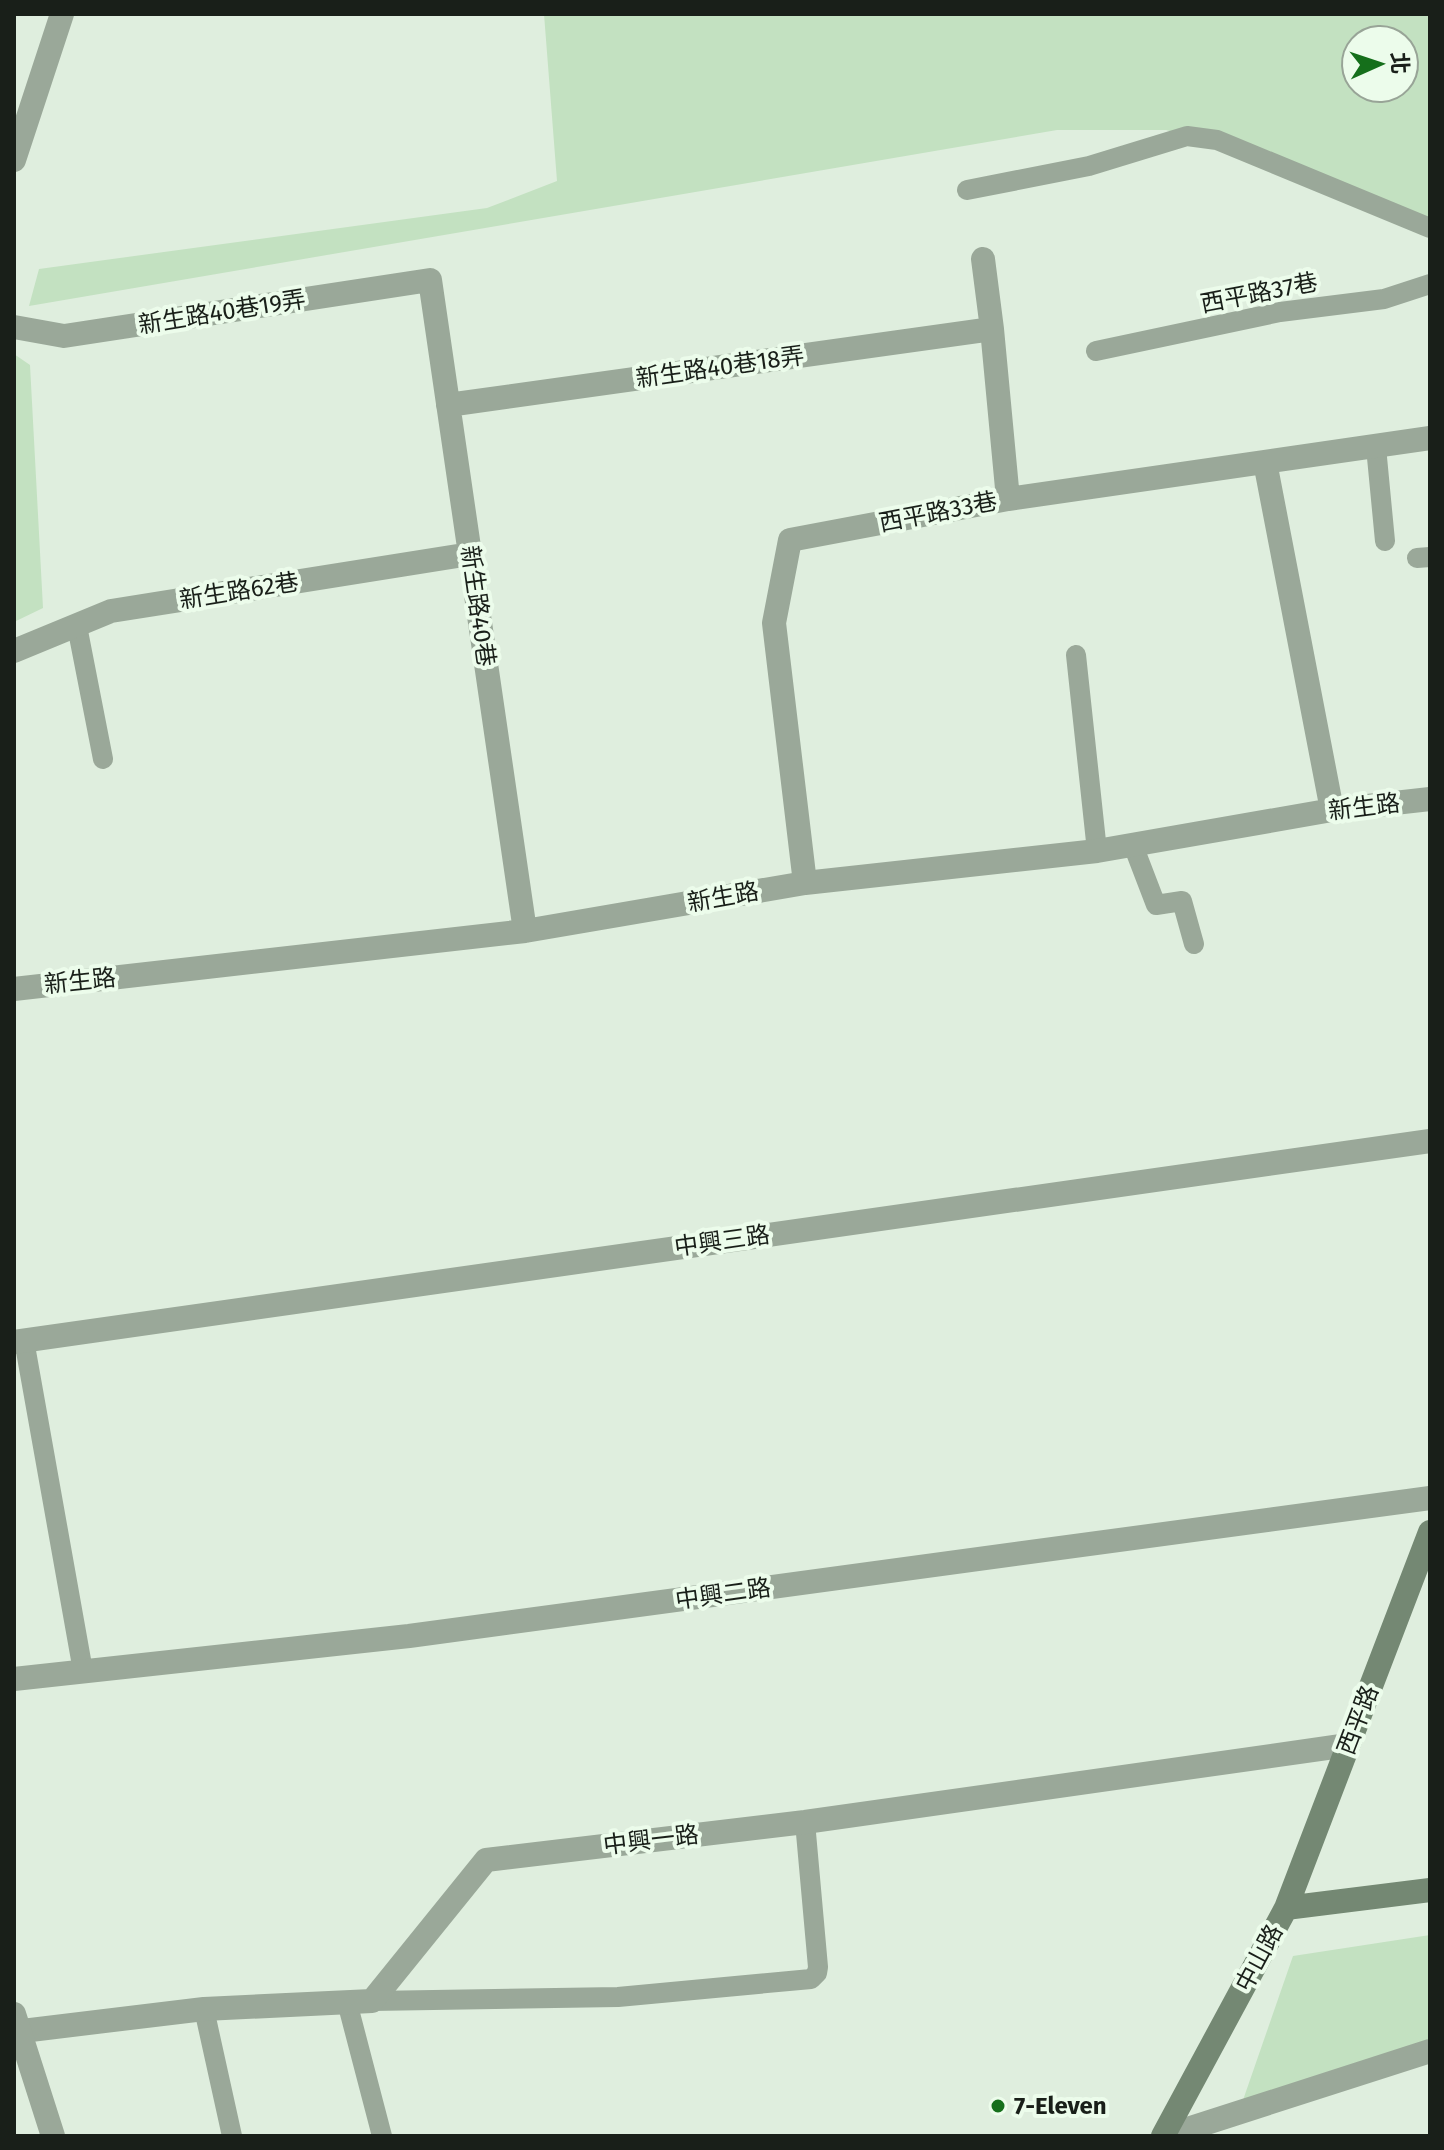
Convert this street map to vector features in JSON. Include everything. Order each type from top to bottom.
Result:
[{"type":"main road","name":"西平路","points":[[1286,1908],[1430,1532]]},
{"type":"main road","name":"中山路","points":[[1165,2136],[1286,1908],[1430,1890]]},
{"type":"street","points":[[14,160],[62,14]]},
{"type":"street","points":[[983,259],[1008,499]]},
{"type":"street","name":"新生路40巷19弄","points":[[14,327],[64,336],[430,280]]},
{"type":"street","name":"新生路40巷","points":[[430,280],[525,931]]},
{"type":"street","name":"新生路40巷18弄","points":[[448,405],[992,329]]},
{"type":"street","name":"西平路33巷","points":[[805,883],[774,623],[790,540],[1008,499],[1430,438]]},
{"type":"street","points":[[1265,462],[1332,810]]},
{"type":"street","name":"新生路62巷","points":[[14,651],[111,611],[470,554]]},
{"type":"street","name":"新生路","points":[[14,989],[525,931],[805,883],[1097,851],[1332,810],[1430,799]]},
{"type":"street","name":"中興三路","points":[[19,1341],[1430,1141]]},
{"type":"street","name":"中興二路","points":[[14,1679],[409,1636],[1430,1498]]},
{"type":"street","name":"中興一路","points":[[372,2001],[486,1860],[805,1822],[1348,1745]]},
{"type":"street","points":[[53,2136],[15,2026],[204,2009],[372,2001]]},
{"type":"street","points":[[1165,2136],[1430,2051]]},
{"type":"lane","points":[[967,190],[1089,166],[1187,136],[1217,140],[1430,228]]},
{"type":"lane","name":"西平路37巷","points":[[1096,351],[1280,312],[1384,299],[1430,284]]},
{"type":"lane","points":[[1376,447],[1385,541]]},
{"type":"lane","points":[[77,626],[103,759]]},
{"type":"lane","points":[[1076,655],[1097,851]]},
{"type":"lane","points":[[1133,845],[1156,905],[1182,901],[1194,944]]},
{"type":"lane","points":[[19,1341],[83,1671]]},
{"type":"lane","points":[[372,2001],[618,1997],[811,1979],[818,1967],[805,1822]]},
{"type":"lane","points":[[347,2002],[382,2136]]},
{"type":"lane","points":[[204,2009],[232,2136]]},
{"type":"green space","points":[[544,14],[1430,14],[1430,238],[1266,156],[1166,130],[1057,130],[29,306],[39,269],[487,208],[557,181]]},
{"type":"green space","points":[[14,354],[30,365],[43,608],[14,622]]},
{"type":"green space","points":[[1430,1935],[1430,2039],[1242,2103],[1293,1956]]},
{"type":"place","name":"7-Eleven","points":[[998,2106]]}]
